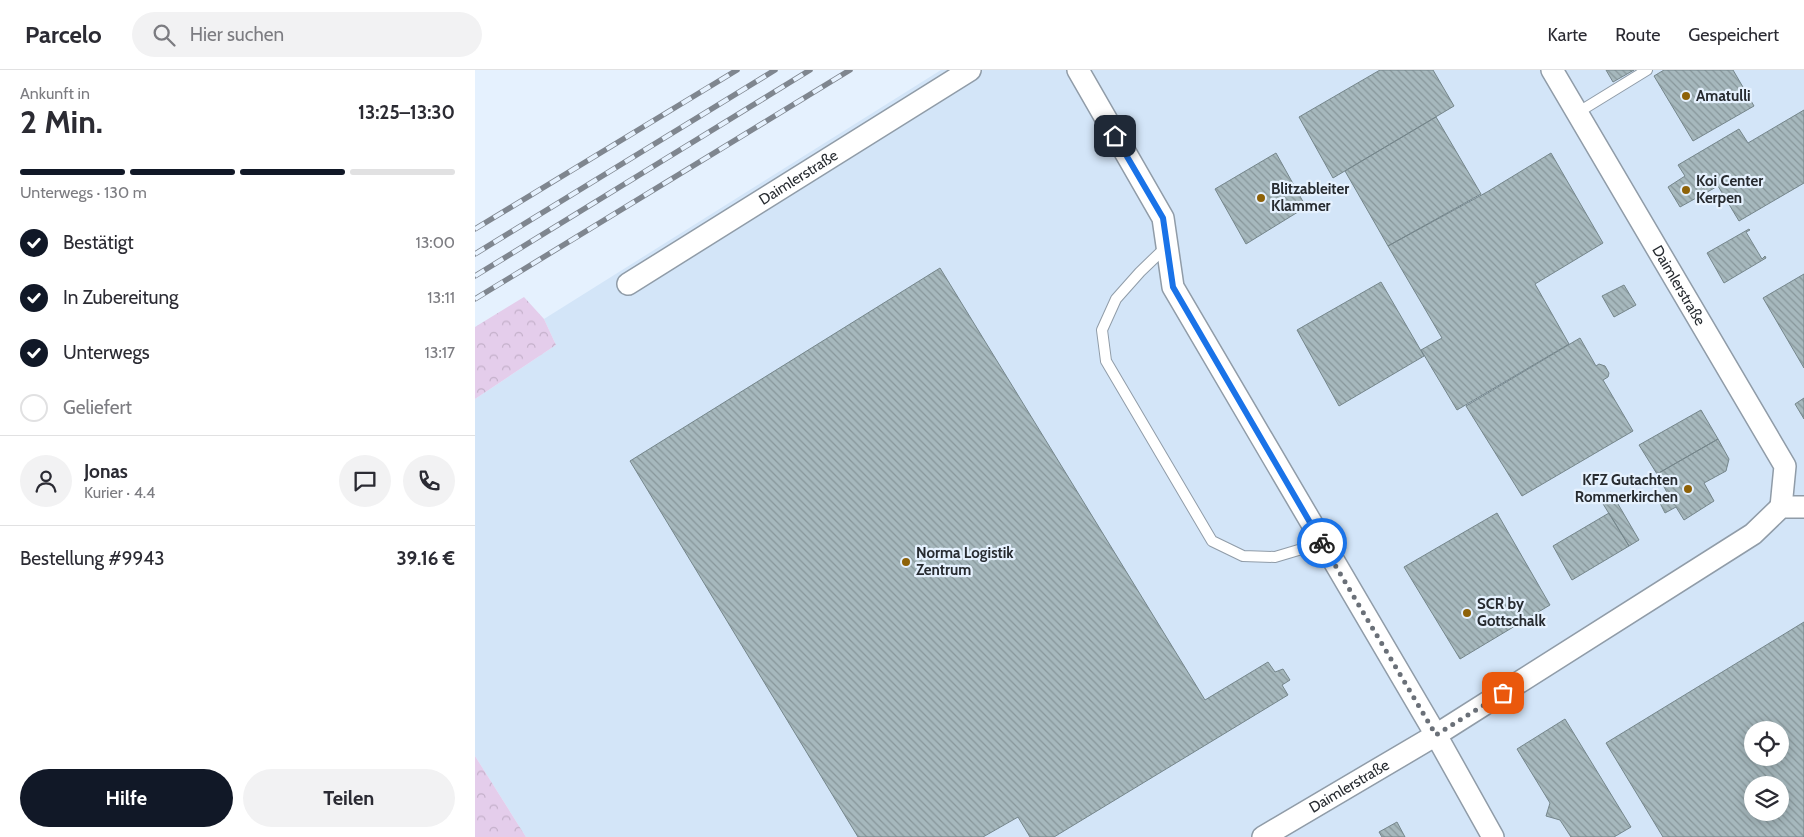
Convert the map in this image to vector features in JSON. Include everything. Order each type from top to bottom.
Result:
[{"type":"street","name":"Daimlerstraße","points":[[628,284],[970,70]]},
{"type":"street","points":[[1077,70],[1163,218],[1173,287],[1436,735],[1493,837]]},
{"type":"street","name":"Daimlerstraße","points":[[1263,837],[1436,735],[1753,534],[1781,507],[1785,466],[1552,70]]},
{"type":"street","points":[[1781,507],[1804,508]]},
{"type":"lane","points":[[1577,113],[1647,70]]},
{"type":"lane","points":[[1167,246],[1115,299],[1102,330],[1106,361],[1212,541],[1243,556],[1275,557],[1322,543]]},
{"type":"shaded area","points":[[941,70],[1804,70],[1804,837],[526,837],[475,756],[475,399],[556,345],[544,319]]},
{"type":"green space","points":[[524,297],[544,319],[556,345],[475,399],[475,327]]},
{"type":"green space","points":[[475,756],[526,837],[475,837]]},
{"type":"building","points":[[1380,70],[1433,70],[1454,106],[1333,178],[1299,117]]},
{"type":"building","points":[[1606,70],[1634,70],[1613,82]]},
{"type":"building","points":[[1664,70],[1733,70],[1754,106],[1693,141],[1654,76]]},
{"type":"building","points":[[1804,110],[1804,183],[1739,221],[1718,186],[1680,207],[1668,187],[1685,176],[1678,165],[1739,129],[1748,143]]},
{"type":"building","points":[[1436,117],[1481,194],[1388,246],[1345,171]]},
{"type":"building","name":"Blitzableiter Klammer","points":[[1276,153],[1306,207],[1246,244],[1215,189]]},
{"type":"building","points":[[1551,153],[1603,243],[1535,284],[1569,344],[1457,410],[1421,350],[1442,338],[1388,246],[1487,192]]},
{"type":"building","points":[[1749,229],[1746,232],[1762,259],[1765,256],[1766,258],[1724,283],[1707,253]]},
{"type":"building","name":"Norma Logistik Zentrum","points":[[940,268],[1205,700],[1268,662],[1275,672],[1283,669],[1290,680],[1282,685],[1288,695],[1054,837],[1030,837],[1018,817],[983,837],[858,837],[630,461]]},
{"type":"building","points":[[1804,274],[1804,368],[1763,298]]},
{"type":"building","points":[[1381,282],[1424,356],[1339,406],[1297,330]]},
{"type":"building","points":[[1624,285],[1636,305],[1614,317],[1602,296]]},
{"type":"building","points":[[1580,338],[1596,366],[1599,364],[1605,366],[1609,373],[1608,377],[1603,380],[1633,431],[1522,496],[1466,406]]},
{"type":"building","points":[[1804,398],[1804,419],[1795,404]]},
{"type":"building","points":[[1701,410],[1718,439],[1657,474],[1639,445]]},
{"type":"building","points":[[1718,439],[1729,459],[1726,471],[1704,483],[1714,501],[1684,520],[1676,507],[1665,513],[1659,501],[1669,496],[1657,474]]},
{"type":"building","points":[[1611,492],[1639,540],[1629,546],[1600,499]]},
{"type":"building","points":[[1497,513],[1550,605],[1460,659],[1404,567]]},
{"type":"building","points":[[1609,513],[1629,546],[1572,580],[1553,546]]},
{"type":"building","points":[[1804,622],[1804,837],[1663,837],[1606,743]]},
{"type":"building","points":[[1565,719],[1631,827],[1614,837],[1571,837],[1560,820],[1546,816],[1550,803],[1517,749]]},
{"type":"building","points":[[1397,822],[1405,837],[1382,837],[1379,832]]},
{"type":"railway","points":[[475,229],[737,70]]},
{"type":"railway","points":[[475,254],[775,70]]},
{"type":"railway","points":[[475,276],[810,70]]},
{"type":"railway","points":[[475,299],[850,70]]},
{"type":"way so far","points":[[1322,543],[1436,735],[1503,693]]},
{"type":"place","name":"Amatulli","points":[[1686,96]]},
{"type":"place","name":"Koi Center Kerpen","points":[[1686,190]]},
{"type":"place","name":"Blitzableiter Klammer","points":[[1261,198]]},
{"type":"place","name":"KFZ Gutachten Rommerkirchen","points":[[1688,489]]},
{"type":"place","name":"Norma Logistik Zentrum","points":[[906,562]]},
{"type":"place","name":"SCR by Gottschalk","points":[[1467,613]]},
{"type":"route","points":[[1115,136],[1163,218],[1173,287],[1322,543]]}]
